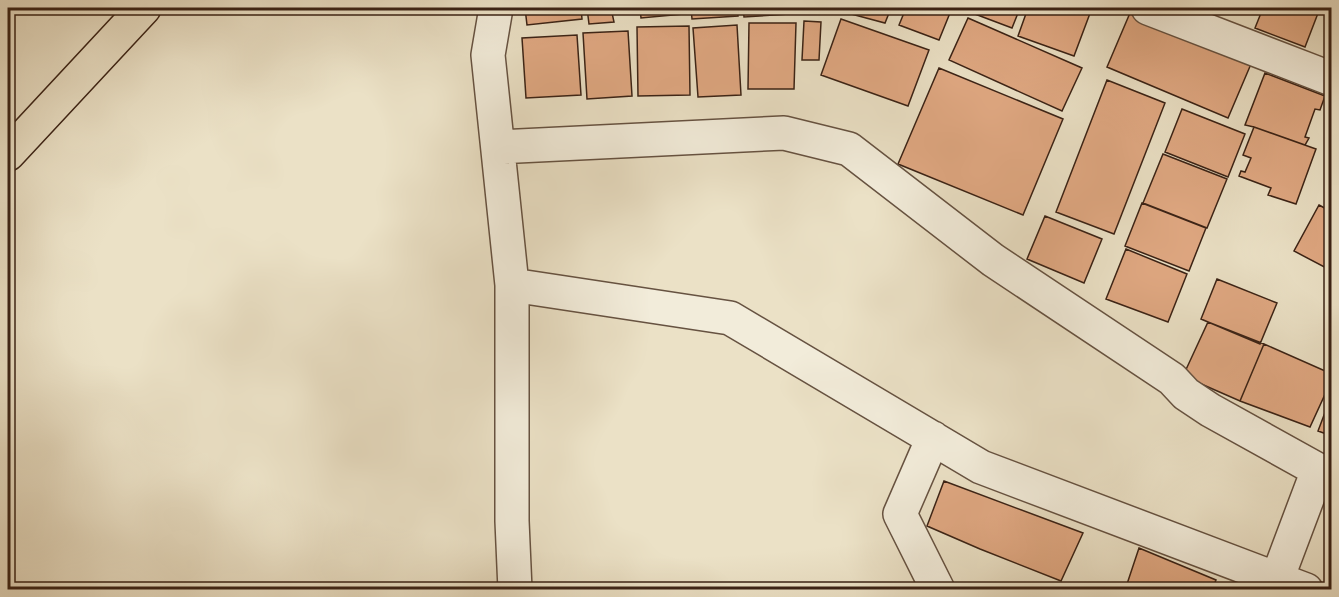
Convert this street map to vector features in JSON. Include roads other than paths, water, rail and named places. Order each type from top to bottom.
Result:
[{"type":"main road","points":[[8,154],[144,8]]},
{"type":"street","points":[[496,8],[488,55],[512,285],[512,521],[515,590]]},
{"type":"street","points":[[1148,8],[1332,79]]},
{"type":"street","points":[[498,147],[784,133],[849,149],[993,260],[1172,379],[1186,394],[1210,410],[1325,473],[1292,584],[981,467],[730,318],[512,285]]},
{"type":"street","points":[[933,438],[900,514],[938,590]]}]
